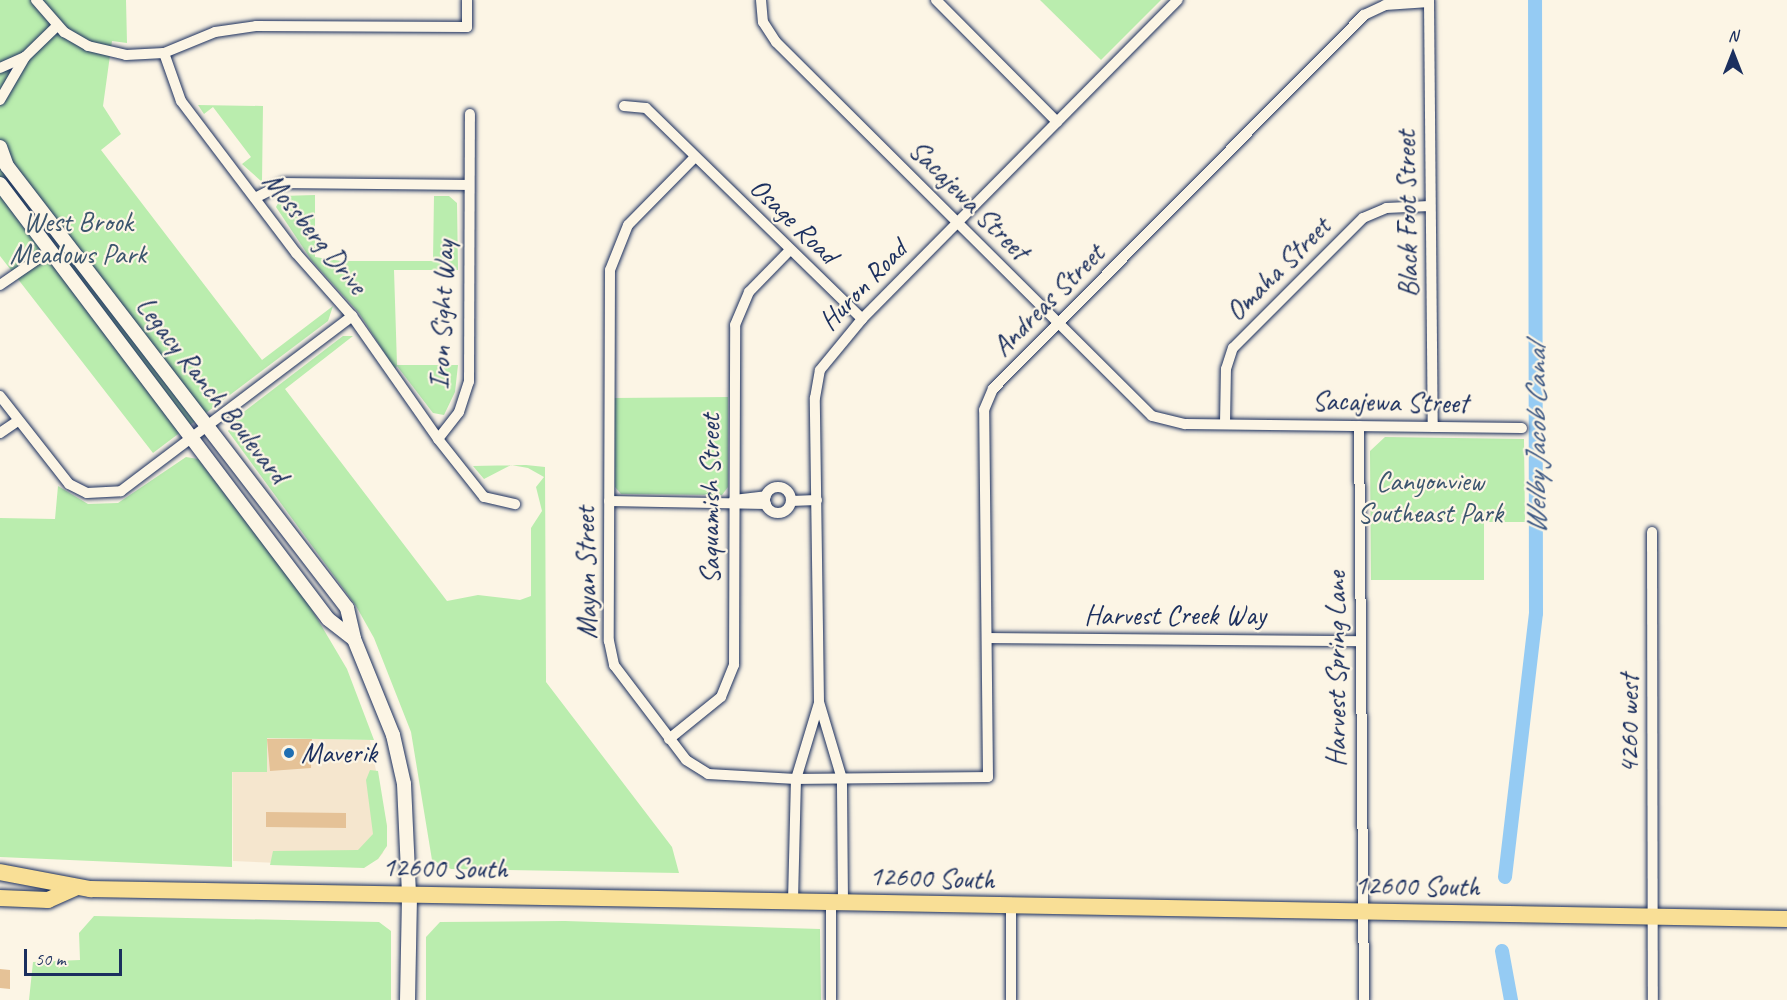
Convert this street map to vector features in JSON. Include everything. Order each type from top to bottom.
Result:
[{"type":"main road","name":"12600 South","points":[[0,872],[46,877],[75,888],[793,901],[1011,908],[1787,919]]},
{"type":"main road","name":"12600 South","points":[[0,898],[48,900],[75,888]]},
{"type":"main road","points":[[407,1000],[409,895]]},
{"type":"street","points":[[36,0],[57,26],[108,52],[164,53],[215,32],[256,26],[467,27],[467,0]]},
{"type":"street","name":"Sacajewa Street","points":[[761,0],[763,22],[776,42],[1152,416],[1165,423],[1522,428]]},
{"type":"street","points":[[936,0],[1057,122]]},
{"type":"street","name":"Huron Road","points":[[831,1000],[842,779],[819,702],[815,398],[820,370],[862,319],[1178,0]]},
{"type":"street","name":"Black Foot Street","points":[[1429,1],[1433,427]]},
{"type":"street","name":"Andreas Street","points":[[988,777],[989,638],[984,410],[993,389],[1364,15],[1385,5],[1429,1]]},
{"type":"street","points":[[0,100],[25,57],[57,26]]},
{"type":"street","name":"Mossberg Drive","points":[[164,53],[181,101],[255,198],[352,316],[438,439],[484,497],[515,504]]},
{"type":"street","points":[[0,68],[25,57]]},
{"type":"street","name":"Osage Road","points":[[624,106],[646,108],[789,251],[862,319]]},
{"type":"street","name":"Iron Sight Way","points":[[438,439],[459,412],[469,382],[470,114]]},
{"type":"street","name":"Legacy Ranch Boulevard","points":[[0,147],[7,166],[201,434],[328,619],[354,639]]},
{"type":"street","name":"Mayan Street","points":[[694,157],[628,225],[610,270],[609,641],[614,665],[686,760],[708,774],[796,779],[988,777]]},
{"type":"street","points":[[255,198],[284,183],[469,185]]},
{"type":"street","name":"Legacy Ranch Boulevard","points":[[0,184],[201,434],[347,608],[354,639],[393,735],[404,784],[409,895]]},
{"type":"street","name":"Omaha Street","points":[[1225,424],[1226,369],[1233,348],[1363,218],[1386,208],[1430,206]]},
{"type":"street","points":[[0,285],[51,250]]},
{"type":"street","name":"Saquamish Street","points":[[669,739],[721,697],[730,682],[734,665],[735,325],[749,292],[789,251]]},
{"type":"street","points":[[0,396],[69,484],[87,493],[121,491],[201,434],[352,316]]},
{"type":"street","points":[[0,433],[18,421]]},
{"type":"street","name":"Harvest Spring Lane","points":[[1359,426],[1364,1000]]},
{"type":"street","points":[[766,500],[779,487],[789,493],[791,501]]},
{"type":"street","points":[[609,501],[734,501],[744,495],[766,500],[780,513],[791,501],[816,500]]},
{"type":"street","name":"4260 west","points":[[1652,532],[1653,1000]]},
{"type":"street","name":"Harvest Creek Way","points":[[989,638],[1360,641]]},
{"type":"street","name":"Huron Road","points":[[793,901],[796,779],[819,702]]},
{"type":"street","points":[[1011,908],[1011,1000]]},
{"type":"shaded area","points":[[232,737],[370,740],[387,827],[383,853],[378,859],[328,865],[233,861]]},
{"type":"green space","name":"West Brook Meadows Park","points":[[0,0],[126,0],[127,43],[112,41],[103,106],[121,134],[101,150],[262,360],[333,306],[328,321],[153,453],[0,256]]},
{"type":"green space","points":[[1040,0],[1161,0],[1101,60]]},
{"type":"green space","points":[[198,105],[263,106],[262,182],[242,164],[251,157],[213,107],[204,114]]},
{"type":"green space","points":[[315,195],[315,257],[341,261],[433,261],[434,196],[449,196],[457,203],[458,270],[394,270],[397,365],[458,365],[455,392],[444,415],[433,413],[397,366],[395,369],[359,313],[312,261],[276,207],[282,196]]},
{"type":"green space","points":[[343,336],[353,336],[285,389],[447,601],[478,595],[520,600],[531,596],[531,528],[542,511],[536,487],[544,477],[528,468],[512,465],[545,467],[546,682],[672,847],[679,873],[451,869],[432,860],[411,732],[374,638],[356,606],[228,431],[241,414]]},
{"type":"green space","points":[[728,397],[728,487],[722,495],[621,494],[615,487],[614,398]]},
{"type":"green space","name":"Canyonview Southeast Park","points":[[1385,437],[1524,439],[1525,522],[1484,522],[1484,580],[1371,580],[1370,451]]},
{"type":"green space","points":[[186,457],[198,459],[308,603],[347,669],[374,740],[267,738],[267,772],[232,772],[232,867],[0,857],[0,518],[55,519],[58,486],[88,504],[118,503]]},
{"type":"green space","points":[[510,465],[484,479],[473,466]]},
{"type":"green space","points":[[370,770],[378,771],[387,826],[387,846],[378,859],[364,868],[270,865],[273,851],[358,850],[373,834],[366,780]]},
{"type":"green space","points":[[94,916],[379,922],[391,931],[391,1000],[29,1000],[33,962],[80,960],[79,933]]},
{"type":"green space","points":[[565,921],[820,929],[821,1000],[426,1000],[426,937],[440,922]]},
{"type":"building","name":"Maverik","points":[[267,739],[312,739],[311,768],[270,771]]},
{"type":"building","name":"Maverik","points":[[266,812],[346,813],[346,828],[266,827]]},
{"type":"building","points":[[0,969],[10,970],[10,989],[0,988]]},
{"type":"waterway","name":"Welby Jacob Canal","points":[[1505,877],[1536,613],[1535,0]]},
{"type":"waterway","name":"Welby Jacob Canal","points":[[1502,951],[1511,1000]]},
{"type":"place","name":"Maverik","points":[[289,753]]}]
